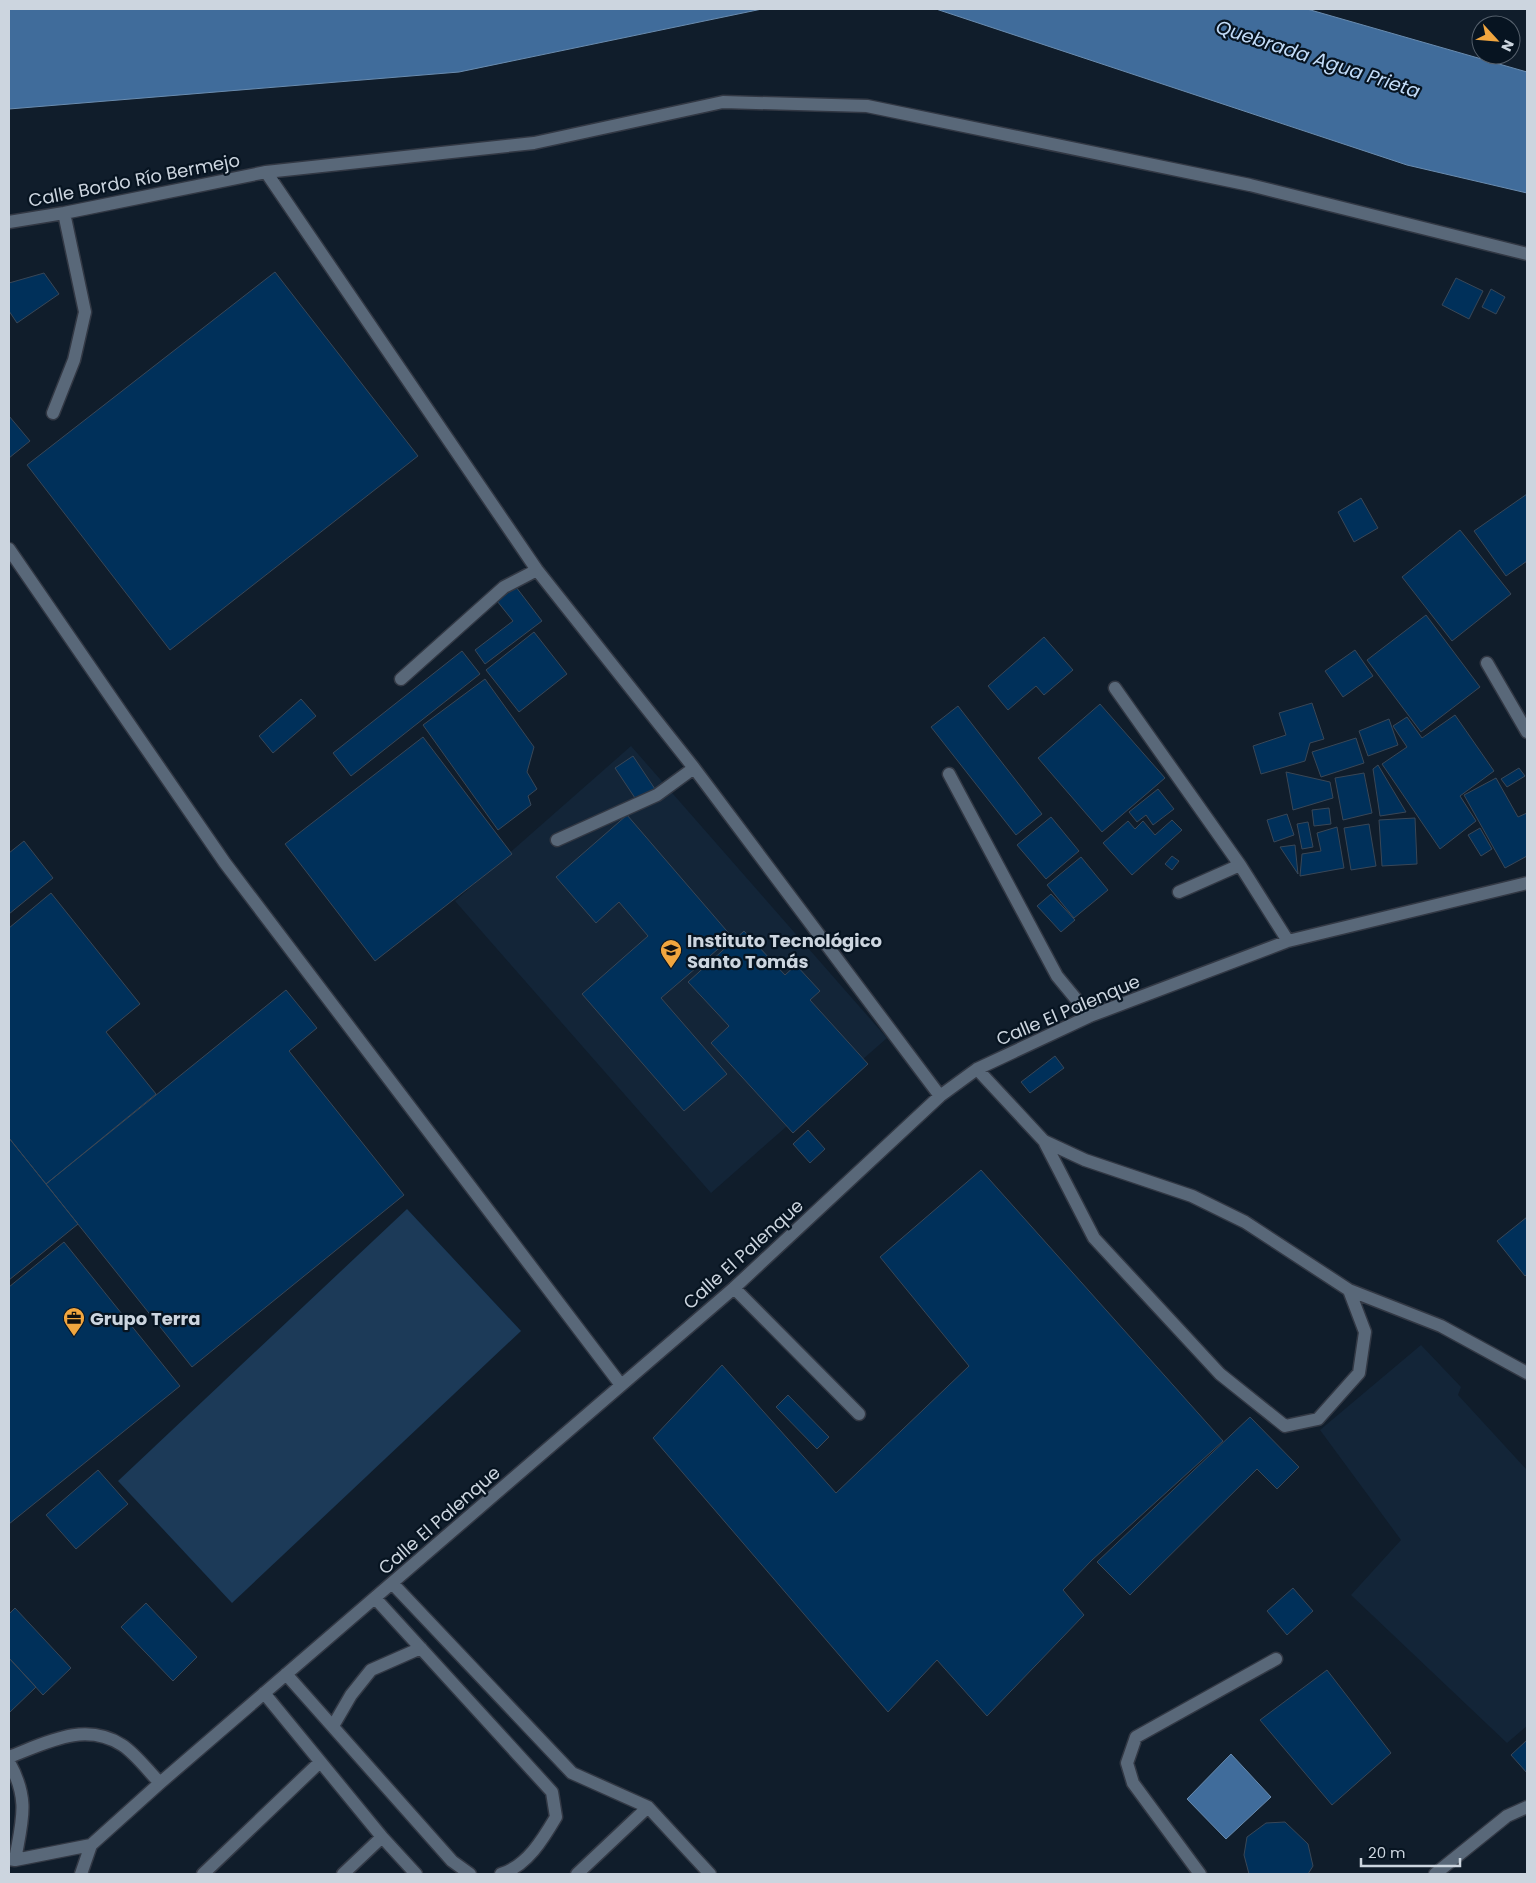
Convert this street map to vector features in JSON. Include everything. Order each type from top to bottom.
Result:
[{"type":"street","name":"Calle Bordo Río Bermejo","points":[[9,222],[64,213],[266,172],[534,143],[723,102],[867,106],[1250,185],[1527,254]]},
{"type":"street","points":[[266,172],[537,570],[694,768],[940,1096]]},
{"type":"street","points":[[53,413],[74,360],[86,312],[64,213]]},
{"type":"street","points":[[9,549],[225,863],[622,1385]]},
{"type":"street","points":[[401,679],[504,587],[537,570]]},
{"type":"street","points":[[1487,663],[1527,732]]},
{"type":"street","points":[[1115,688],[1240,865],[1288,941]]},
{"type":"street","points":[[557,840],[657,795],[694,768]]},
{"type":"street","points":[[949,774],[1058,976],[1090,1016]]},
{"type":"street","points":[[1179,892],[1240,865]]},
{"type":"street","name":"Calle El Palenque","points":[[81,1874],[91,1845],[160,1783],[734,1288],[940,1096],[977,1069],[1090,1016],[1288,941],[1527,883]]},
{"type":"street","points":[[977,1069],[1044,1141],[1094,1238],[1220,1374],[1285,1426],[1318,1419],[1359,1373],[1365,1332],[1349,1290]]},
{"type":"street","points":[[1044,1141],[1085,1160],[1192,1196],[1245,1222],[1349,1290],[1441,1326],[1527,1373]]},
{"type":"street","points":[[734,1288],[859,1414]]},
{"type":"street","points":[[392,1583],[572,1773],[648,1806],[710,1874]]},
{"type":"street","points":[[375,1598],[552,1792],[556,1817],[540,1843],[512,1871],[501,1874]]},
{"type":"street","points":[[332,1726],[351,1695],[371,1670],[420,1648]]},
{"type":"street","points":[[1200,1874],[1133,1783],[1127,1763],[1136,1737],[1276,1659]]},
{"type":"street","points":[[286,1674],[452,1861],[470,1874]]},
{"type":"street","points":[[264,1693],[382,1837],[416,1874]]},
{"type":"street","points":[[9,1757],[80,1732],[104,1736],[123,1745],[160,1783]]},
{"type":"street","points":[[9,1762],[20,1782],[24,1813],[12,1860],[91,1845]]},
{"type":"street","points":[[203,1874],[320,1762]]},
{"type":"street","points":[[577,1874],[648,1806]]},
{"type":"street","points":[[1435,1874],[1507,1816],[1527,1807]]},
{"type":"street","points":[[343,1874],[382,1837]]},
{"type":"shaded area","name":"Instituto Tecnológico Santo Tomás","points":[[631,746],[887,1038],[711,1193],[455,901]]},
{"type":"shaded area","points":[[407,1209],[521,1331],[232,1603],[118,1481]]},
{"type":"shaded area","points":[[1421,1345],[1461,1387],[1458,1395],[1527,1470],[1527,1726],[1507,1743],[1351,1595],[1401,1540],[1320,1430]]},
{"type":"water","points":[[9,9],[762,9],[459,72],[9,109]]},
{"type":"water","name":"Quebrada Agua Prieta","points":[[936,9],[1307,9],[1471,56],[1471,65],[1503,65],[1527,72],[1527,193],[1407,165]]},
{"type":"water","points":[[1231,1754],[1271,1797],[1226,1839],[1187,1799]]},
{"type":"building","points":[[275,272],[418,456],[170,650],[27,465]]},
{"type":"building","points":[[44,273],[59,294],[17,323],[9,311],[9,283]]},
{"type":"building","points":[[1456,278],[1483,291],[1469,319],[1442,305]]},
{"type":"building","points":[[1491,289],[1505,297],[1496,314],[1482,307]]},
{"type":"building","points":[[9,416],[30,441],[9,458]]},
{"type":"building","points":[[1527,494],[1527,561],[1506,576],[1474,531]]},
{"type":"building","points":[[1361,498],[1378,528],[1354,542],[1338,512]]},
{"type":"building","points":[[1460,530],[1511,594],[1452,641],[1402,577]]},
{"type":"building","points":[[516,587],[542,621],[485,664],[475,650],[513,621],[497,601]]},
{"type":"building","points":[[1426,615],[1480,687],[1421,732],[1367,660]]},
{"type":"building","points":[[534,632],[567,674],[519,712],[486,670]]},
{"type":"building","points":[[1044,637],[1073,670],[1044,695],[1036,686],[1008,710],[988,686]]},
{"type":"building","points":[[1355,650],[1373,676],[1343,697],[1325,671]]},
{"type":"building","points":[[462,651],[480,674],[351,776],[333,753]]},
{"type":"building","points":[[485,679],[534,747],[527,772],[537,789],[528,796],[531,805],[498,830],[423,725]]},
{"type":"building","points":[[301,699],[316,716],[273,753],[259,736]]},
{"type":"building","points":[[1312,703],[1324,739],[1310,743],[1305,761],[1261,774],[1253,746],[1286,735],[1279,713]]},
{"type":"building","points":[[1100,704],[1165,778],[1102,832],[1038,758]]},
{"type":"building","points":[[958,706],[1042,814],[1016,835],[931,727]]},
{"type":"building","points":[[1455,715],[1494,771],[1460,796],[1476,821],[1440,849],[1382,764],[1407,747],[1393,726],[1407,717],[1422,738]]},
{"type":"building","points":[[1389,719],[1398,745],[1368,756],[1359,731]]},
{"type":"building","points":[[423,737],[512,854],[375,961],[285,844]]},
{"type":"building","points":[[1356,738],[1364,763],[1321,777],[1312,752]]},
{"type":"building","points":[[633,756],[655,789],[637,801],[615,768]]},
{"type":"building","points":[[1378,765],[1406,812],[1380,816],[1373,769]]},
{"type":"building","points":[[1519,768],[1525,776],[1507,787],[1501,779]]},
{"type":"building","points":[[1286,772],[1330,782],[1333,798],[1293,810]]},
{"type":"building","points":[[1364,773],[1372,813],[1343,820],[1335,778]]},
{"type":"building","points":[[1496,778],[1518,817],[1527,813],[1527,856],[1505,868],[1464,795]]},
{"type":"building","points":[[1158,789],[1174,809],[1153,825],[1146,815],[1137,822],[1129,812]]},
{"type":"building","points":[[1329,808],[1331,824],[1314,826],[1312,810]]},
{"type":"building","points":[[1287,814],[1294,835],[1274,842],[1267,820]]},
{"type":"building","points":[[627,815],[732,937],[661,998],[727,1074],[684,1111],[582,994],[648,936],[619,902],[596,923],[556,877]]},
{"type":"building","points":[[1051,817],[1079,851],[1046,879],[1017,845]]},
{"type":"building","points":[[1415,818],[1417,864],[1382,866],[1379,820]]},
{"type":"building","points":[[1172,820],[1182,830],[1132,875],[1103,843],[1128,821],[1135,829],[1143,821],[1155,835]]},
{"type":"building","points":[[1308,822],[1313,847],[1302,849],[1297,824]]},
{"type":"building","points":[[1369,824],[1376,866],[1351,870],[1344,828]]},
{"type":"building","points":[[1337,827],[1344,868],[1300,876],[1302,854],[1321,851],[1317,833]]},
{"type":"building","points":[[1480,828],[1492,849],[1481,856],[1468,835]]},
{"type":"building","points":[[24,841],[53,878],[9,914],[9,853]]},
{"type":"building","points":[[1295,845],[1298,874],[1280,847]]},
{"type":"building","points":[[1172,856],[1179,861],[1172,870],[1165,864]]},
{"type":"building","points":[[1081,857],[1108,890],[1074,918],[1047,885]]},
{"type":"building","points":[[51,893],[140,1004],[106,1032],[156,1094],[46,1184],[9,1138],[9,928]]},
{"type":"building","points":[[1051,894],[1075,920],[1061,932],[1037,906]]},
{"type":"building","points":[[744,931],[785,975],[796,965],[820,991],[810,1000],[868,1064],[793,1133],[711,1043],[729,1026],[688,982]]},
{"type":"building","points":[[286,990],[317,1028],[289,1051],[404,1195],[192,1367],[46,1184]]},
{"type":"building","points":[[1055,1056],[1064,1068],[1030,1093],[1021,1082]]},
{"type":"building","points":[[808,1130],[825,1149],[810,1163],[793,1144]]},
{"type":"building","points":[[9,1138],[78,1224],[9,1280]]},
{"type":"building","points":[[981,1170],[1223,1441],[1092,1560],[1063,1590],[1084,1615],[987,1716],[937,1660],[888,1712],[653,1438],[722,1365],[836,1493],[969,1366],[880,1257]]},
{"type":"building","points":[[1527,1217],[1527,1274],[1525,1276],[1497,1241]]},
{"type":"building","name":"Grupo Terra","points":[[64,1242],[180,1386],[9,1524],[9,1287]]},
{"type":"building","points":[[788,1395],[829,1437],[817,1449],[776,1407]]},
{"type":"building","points":[[1250,1417],[1299,1467],[1277,1489],[1257,1469],[1130,1595],[1097,1562]]},
{"type":"building","points":[[98,1470],[128,1504],[76,1549],[46,1515]]},
{"type":"building","points":[[1293,1588],[1313,1611],[1287,1635],[1267,1611]]},
{"type":"building","points":[[146,1603],[197,1657],[173,1681],[121,1627]]},
{"type":"building","points":[[15,1608],[71,1668],[43,1695],[9,1658],[9,1614]]},
{"type":"building","points":[[9,1658],[36,1687],[9,1713]]},
{"type":"building","points":[[1327,1670],[1391,1753],[1332,1805],[1260,1720]]},
{"type":"building","points":[[1527,1740],[1527,1773],[1511,1755]]},
{"type":"building","points":[[1285,1822],[1308,1844],[1313,1866],[1308,1874],[1249,1874],[1244,1855],[1247,1837],[1266,1823]]},
{"type":"place","name":"Instituto Tecnológico Santo Tomás","points":[[671,969]]},
{"type":"place","name":"Grupo Terra","points":[[74,1337]]}]
